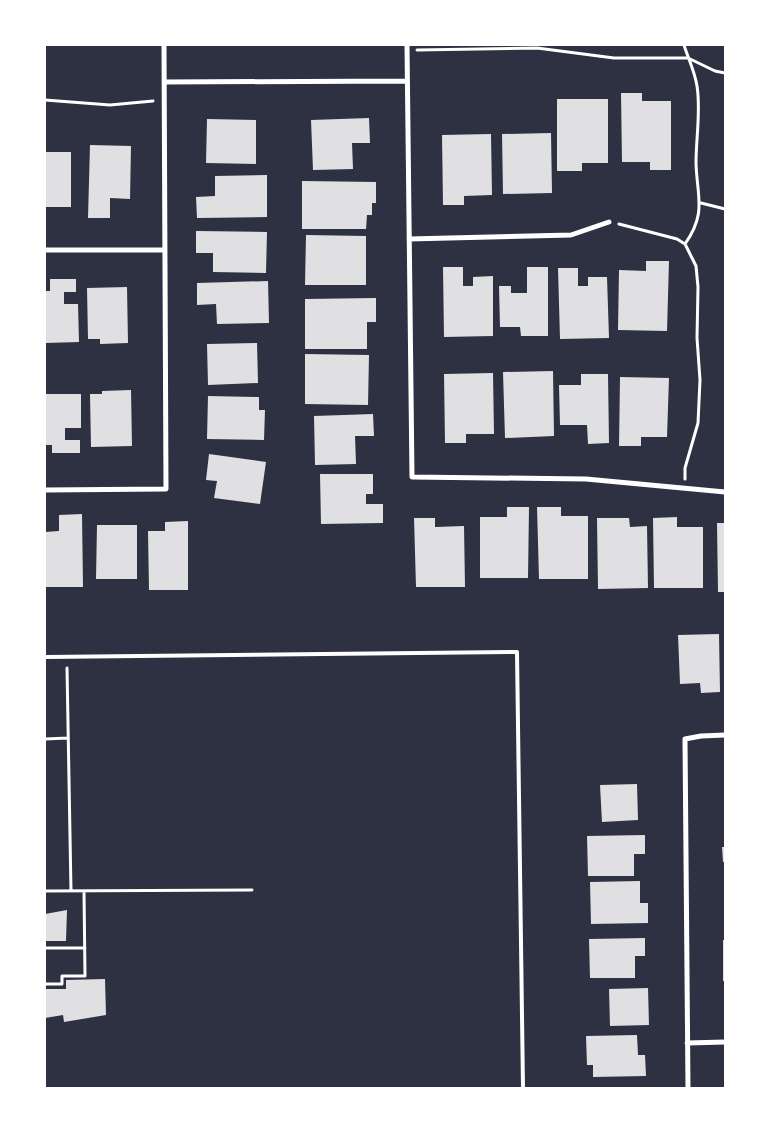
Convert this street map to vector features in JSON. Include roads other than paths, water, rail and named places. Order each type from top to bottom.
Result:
[{"type":"street","points":[[45,490],[166,488],[164,45]]},
{"type":"street","points":[[407,47],[412,477],[586,479],[725,492]]},
{"type":"street","points":[[164,82],[407,81]]},
{"type":"street","points":[[409,239],[571,235],[608,222]]},
{"type":"street","points":[[45,250],[165,250]]},
{"type":"street","points":[[688,1088],[685,739],[725,735]]},
{"type":"street","points":[[687,1043],[725,1042]]},
{"type":"lane","points":[[45,657],[517,652],[524,1088]]}]
